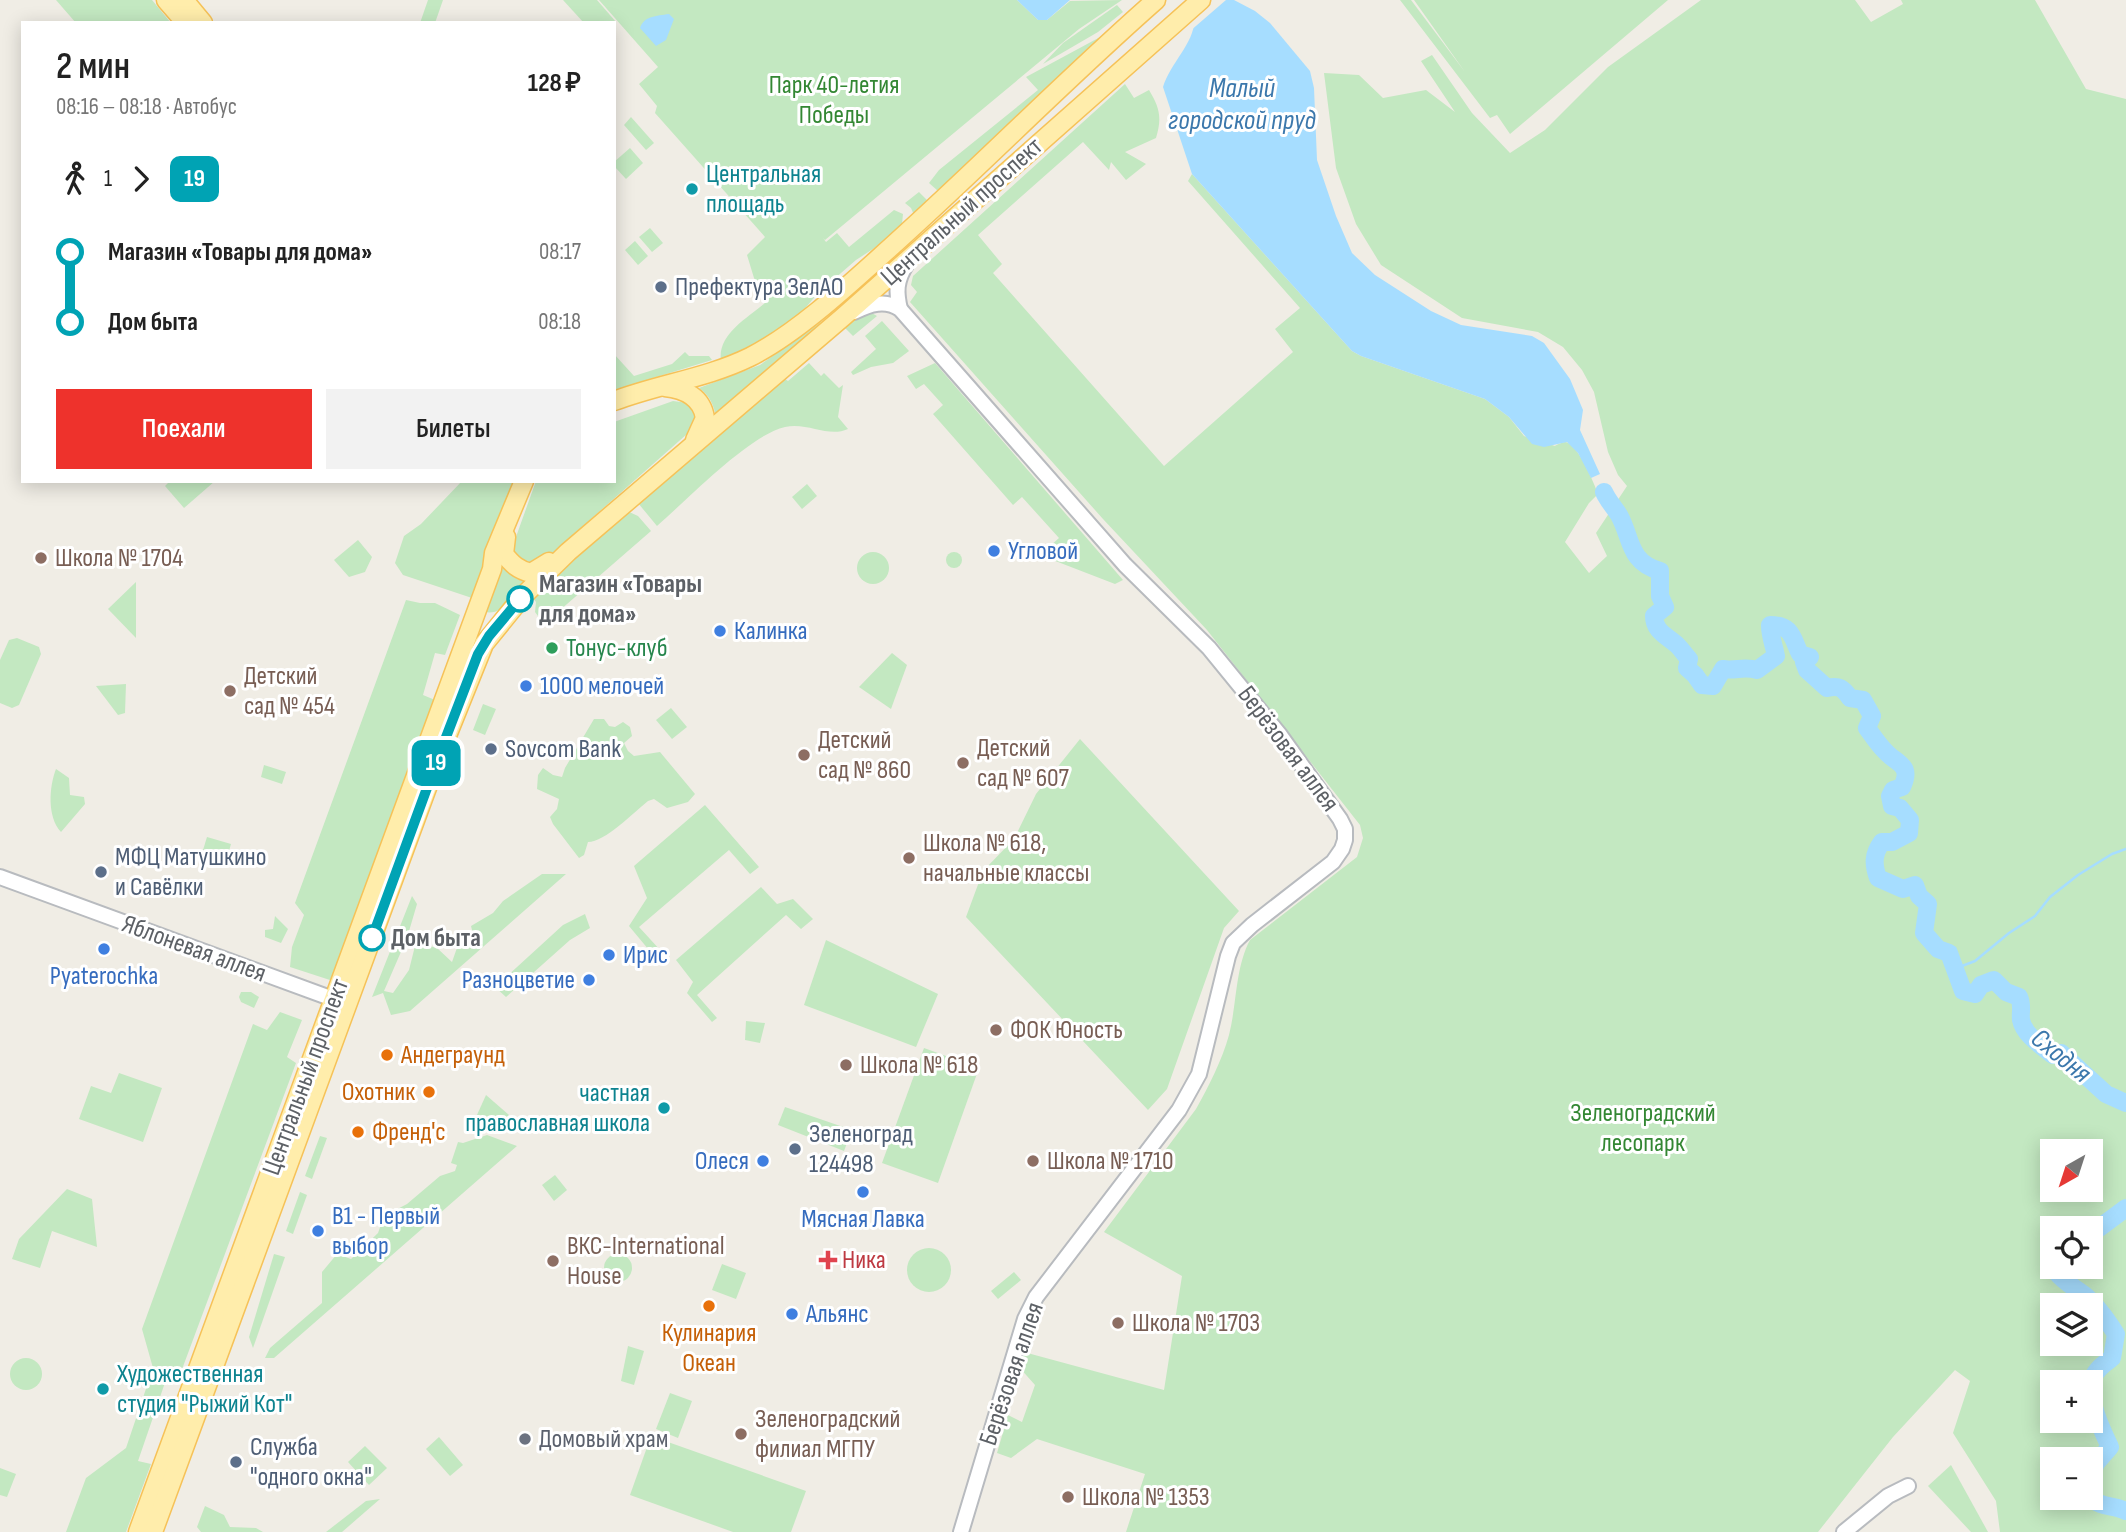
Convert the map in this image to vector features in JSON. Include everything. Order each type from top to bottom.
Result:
[{"type":"main road","points":[[166,0],[184,21]]},
{"type":"main road","points":[[184,0],[202,21]]},
{"type":"main road","name":"Центральный проспект","points":[[616,400],[739,362],[787,333],[858,277],[1156,0]]},
{"type":"main road","name":"Центральный проспект","points":[[373,914],[478,654],[511,610],[568,552],[843,317],[1201,0]]},
{"type":"main road","name":"Центральный проспект","points":[[660,387],[685,391],[700,402],[705,418],[689,448]]},
{"type":"main road","name":"Центральный проспект","points":[[138,1532],[341,1002],[492,569],[494,553],[523,483]]},
{"type":"main road","name":"Центральный проспект","points":[[513,503],[513,516],[504,554],[512,565],[531,573],[568,552]]},
{"type":"main road","points":[[476,613],[493,617],[511,610]]},
{"type":"main road","name":"Центральный проспект","points":[[153,1532],[294,1128]]},
{"type":"street","points":[[900,309],[897,283],[903,268],[915,252]]},
{"type":"street","points":[[843,317],[868,305],[886,303],[900,309]]},
{"type":"street","name":"Берёзовая аллея","points":[[900,309],[1125,565],[1224,665],[1335,809],[1345,829],[1342,849],[1333,862],[1233,943],[1227,956],[1212,1026],[1195,1084],[1036,1297],[1025,1319],[961,1532]]},
{"type":"street","name":"Яблоневая аллея","points":[[0,877],[341,1002]]},
{"type":"street","points":[[1844,1532],[1888,1496],[1908,1486]]},
{"type":"green space","points":[[56,0],[152,0],[169,21],[74,21]]},
{"type":"green space","points":[[428,0],[443,0],[436,21],[421,21]]},
{"type":"green space","points":[[563,0],[597,0],[615,21],[582,21]]},
{"type":"green space","name":"Парк 40-летия Победы","points":[[599,0],[1017,0],[1038,20],[1047,20],[1070,1],[1122,0],[1079,29],[825,240],[823,238],[826,242],[837,233],[849,247],[894,210],[903,214],[902,224],[818,293],[802,312],[752,348],[721,361],[724,343],[735,327],[766,302],[754,278],[747,255],[765,237],[655,113],[657,106],[639,84],[658,67]]},
{"type":"green space","points":[[1400,0],[1411,0],[1465,72],[1414,0],[1668,0],[1510,134],[1497,115],[1490,118]]},
{"type":"green space","name":"Зеленоградский лесопарк","points":[[1701,0],[1855,0],[1871,22],[1903,4],[1901,0],[2035,0],[2086,89],[2126,99],[2126,1532],[2000,1532],[1996,1501],[1953,1433],[1970,1381],[1955,1370],[1893,1437],[1818,1532],[1126,1532],[1145,1474],[1037,1439],[1011,1458],[997,1453],[1008,1415],[1022,1422],[1035,1385],[1019,1367],[1020,1351],[1164,1390],[1182,1276],[1104,1232],[1196,1109],[1210,1082],[1229,1035],[1239,974],[1250,940],[1357,857],[1363,838],[1360,825],[1207,630],[1103,519],[910,302],[917,292],[911,285],[913,276],[1125,84],[1134,98],[1149,90],[1159,113],[1156,138],[1125,152],[1146,164],[1126,180],[1111,162],[1109,170],[1083,142],[978,235],[1002,264],[993,273],[1164,466],[1293,352],[1275,329],[1300,308],[1188,181],[1192,174],[1352,351],[1485,399],[1509,417],[1524,436],[1555,446],[1565,442],[1575,449],[1598,494],[1589,503],[1565,542],[1589,573],[1607,556],[1596,533],[1627,486],[1618,475],[1608,452],[1594,392],[1582,370],[1563,347],[1538,332],[1462,318],[1381,265],[1356,224],[1336,168],[1324,73],[1359,75],[1383,98],[1426,90],[1455,112],[1421,61],[1432,55],[1472,113],[1510,153],[1545,130],[1608,67]]},
{"type":"green space","points":[[1117,5],[1123,12],[1098,32],[1043,64],[1063,43]]},
{"type":"green space","points":[[1102,36],[938,191],[929,183],[939,170],[1038,90],[1026,77]]},
{"type":"green space","points":[[631,117],[654,143],[646,150],[624,125]]},
{"type":"green space","points":[[630,148],[643,163],[626,179],[616,168],[616,160]]},
{"type":"green space","points":[[919,192],[928,201],[914,215],[905,203]]},
{"type":"green space","points":[[650,228],[663,243],[652,252],[639,237]]},
{"type":"green space","points":[[635,241],[648,256],[638,265],[625,250]]},
{"type":"green space","points":[[870,312],[877,316],[853,336],[845,328],[859,315]]},
{"type":"green space","points":[[824,320],[716,416],[710,400],[699,388],[760,365]]},
{"type":"green space","points":[[882,321],[909,351],[893,363],[871,367],[853,375],[851,372],[876,349],[865,336]]},
{"type":"green space","points":[[685,352],[689,356],[709,356],[712,360],[616,389],[616,356],[634,376],[672,364]]},
{"type":"green space","points":[[809,363],[821,376],[824,373],[839,388],[843,385],[838,417],[848,429],[833,432],[793,426],[770,432],[737,455],[657,526],[638,503],[770,388],[785,379],[788,381]]},
{"type":"green space","points":[[935,363],[1123,580],[1115,584],[1045,557],[1050,546],[1059,538],[1022,497],[1013,505],[933,414],[943,405],[924,384],[916,389],[907,376]]},
{"type":"green space","points":[[673,401],[688,403],[696,412],[696,426],[539,565],[527,567],[513,557],[512,548],[535,483],[616,483],[616,421]]},
{"type":"green space","points":[[168,483],[213,483],[184,508],[165,486]]},
{"type":"green space","points":[[460,483],[515,483],[475,599],[403,575],[395,563],[404,536],[421,524]]},
{"type":"green space","points":[[807,484],[817,496],[802,509],[792,497]]},
{"type":"green space","points":[[627,511],[638,516],[651,531],[544,624],[535,612],[536,602],[532,597],[536,590]]},
{"type":"green space","points":[[358,540],[372,557],[365,572],[349,577],[334,560]]},
{"type":"green space","points":[[873,552],[884,557],[889,568],[884,579],[873,584],[862,579],[857,568],[862,557]]},
{"type":"green space","points":[[951,552],[957,552],[962,560],[960,566],[951,568],[946,563],[946,557]]},
{"type":"green space","points":[[501,567],[525,582],[503,607],[497,611],[485,612]]},
{"type":"green space","points":[[136,582],[136,638],[108,609]]},
{"type":"green space","points":[[406,600],[435,603],[460,615],[445,655],[435,653],[423,695],[435,700],[333,981],[290,967],[292,947],[304,915],[295,903]]},
{"type":"green space","points":[[17,638],[39,647],[41,654],[19,705],[12,708],[0,703],[0,660],[9,640]]},
{"type":"green space","points":[[892,653],[907,665],[891,709],[859,687]]},
{"type":"green space","points":[[126,684],[125,713],[118,715],[96,686]]},
{"type":"green space","points":[[483,704],[496,709],[485,735],[473,730]]},
{"type":"green space","points":[[671,708],[687,727],[672,739],[656,720]]},
{"type":"green space","points":[[594,719],[604,719],[609,726],[615,727],[623,722],[630,727],[632,736],[624,743],[628,751],[634,756],[660,752],[695,794],[688,802],[667,808],[654,799],[648,801],[610,832],[588,842],[584,855],[579,858],[553,824],[550,817],[557,809],[559,799],[537,789],[538,775],[543,768],[562,777]]},
{"type":"green space","points":[[1080,739],[1239,911],[1224,928],[1167,1089],[1148,1110],[966,917],[983,871],[1014,839],[1036,794]]},
{"type":"green space","points":[[264,765],[286,772],[282,784],[261,777]]},
{"type":"green space","points":[[56,769],[69,778],[70,795],[84,797],[85,804],[61,832],[51,810],[52,784]]},
{"type":"green space","points":[[705,805],[759,867],[750,874],[729,850],[639,927],[661,951],[654,956],[629,926],[647,898],[634,866]]},
{"type":"green space","points":[[207,837],[231,844],[227,858],[203,850]]},
{"type":"green space","points":[[542,874],[566,874],[410,1011],[391,1015],[383,993],[372,997],[412,896],[417,904],[407,938],[384,991],[393,993],[409,970],[416,942],[437,948],[452,962],[458,945],[475,942],[471,926],[493,913],[503,901]]},
{"type":"green space","points":[[761,887],[777,904],[793,899],[813,919],[801,929],[786,915],[697,995],[717,1018],[712,1022],[687,993],[693,982],[676,960]]},
{"type":"green space","points":[[585,914],[590,928],[570,940],[506,997],[495,987],[563,925]]},
{"type":"green space","points":[[275,916],[288,929],[281,943],[265,937],[265,930],[273,929]]},
{"type":"green space","points":[[826,940],[938,994],[916,1047],[804,1005]]},
{"type":"green space","points":[[241,992],[251,992],[259,997],[254,1008],[241,1002]]},
{"type":"green space","points":[[280,1012],[302,1020],[287,1057],[296,1063],[181,1372],[169,1371],[138,1461],[151,1464],[126,1532],[66,1532],[86,1478],[126,1448],[153,1368],[142,1329],[253,1024],[267,1030]]},
{"type":"green space","points":[[746,1021],[765,1023],[760,1043],[745,1040]]},
{"type":"green space","points":[[924,1048],[979,1068],[938,1183],[882,1163]]},
{"type":"green space","points":[[119,1073],[162,1088],[143,1142],[79,1119],[91,1086],[111,1093]]},
{"type":"green space","points":[[486,1095],[509,1115],[497,1129],[472,1126]]},
{"type":"green space","points":[[785,1107],[852,1130],[844,1151],[778,1125]]},
{"type":"green space","points":[[487,1135],[517,1146],[274,1358],[265,1358],[270,1348],[322,1303],[322,1272],[337,1254],[351,1259],[378,1233],[384,1216],[407,1204],[440,1176],[455,1171],[457,1165],[451,1163],[458,1142],[463,1143]]},
{"type":"green space","points":[[320,1136],[327,1138],[312,1179],[305,1176]]},
{"type":"green space","points":[[555,1175],[567,1190],[554,1201],[542,1185]]},
{"type":"green space","points":[[67,1189],[92,1199],[97,1247],[52,1231],[40,1268],[12,1259],[19,1239]]},
{"type":"green space","points":[[300,1192],[307,1195],[293,1234],[286,1231]]},
{"type":"green space","points":[[929,1248],[944,1255],[951,1270],[944,1285],[929,1292],[914,1285],[907,1270],[914,1255]]},
{"type":"green space","points":[[274,1254],[285,1257],[253,1348],[249,1337]]},
{"type":"green space","points":[[618,1254],[628,1258],[632,1268],[628,1278],[618,1282],[608,1278],[604,1268],[608,1258]]},
{"type":"green space","points":[[722,1264],[746,1273],[736,1299],[712,1290]]},
{"type":"green space","points":[[1014,1272],[1021,1280],[998,1299],[991,1291]]},
{"type":"green space","points":[[628,1346],[644,1351],[634,1385],[621,1381]]},
{"type":"green space","points":[[26,1358],[37,1363],[42,1374],[37,1385],[26,1390],[15,1385],[10,1374],[15,1363]]},
{"type":"green space","points":[[670,1393],[692,1401],[678,1438],[656,1429]]},
{"type":"green space","points":[[651,1436],[806,1491],[791,1532],[733,1532],[630,1495]]},
{"type":"green space","points":[[439,1437],[463,1465],[450,1476],[426,1449]]},
{"type":"green space","points":[[365,1446],[387,1468],[369,1485],[348,1462]]},
{"type":"green space","points":[[1951,1465],[1988,1532],[1971,1532],[1928,1486]]},
{"type":"green space","points":[[0,1468],[16,1474],[7,1497],[0,1495]]},
{"type":"green space","points":[[380,1499],[342,1532],[326,1532],[366,1501]]},
{"type":"green space","points":[[205,1506],[224,1515],[230,1527],[256,1528],[263,1532],[201,1532],[197,1527]]},
{"type":"water","points":[[1017,0],[1070,0],[1047,20],[1038,20]]},
{"type":"water","name":"Малый городской пруд","points":[[1186,0],[1234,0],[1270,23],[1310,71],[1314,88],[1317,160],[1352,253],[1375,275],[1431,311],[1461,325],[1532,336],[1544,343],[1570,379],[1583,410],[1580,430],[1600,474],[1591,478],[1578,453],[1567,442],[1544,447],[1532,444],[1509,417],[1485,399],[1352,351],[1192,174],[1163,87],[1192,33],[1193,11]]},
{"type":"water","points":[[669,14],[674,19],[666,40],[656,46],[640,28],[648,19]]},
{"type":"pier","points":[[1183,0],[1226,0],[1189,32],[1192,27],[1190,11]]},
{"type":"waterway","name":"Сходня","points":[[1604,492],[1619,515],[1636,555],[1642,562],[1660,571],[1660,596],[1665,607],[1654,616],[1656,626],[1689,659],[1687,668],[1702,685],[1713,686],[1723,669],[1757,670],[1776,656],[1770,625],[1783,627],[1790,633],[1800,654],[1810,657],[1804,662],[1807,670],[1827,688],[1838,687],[1850,698],[1863,700],[1872,716],[1867,728],[1882,748],[1902,765],[1906,774],[1902,787],[1893,790],[1890,796],[1892,806],[1900,808],[1910,820],[1909,833],[1892,842],[1882,842],[1879,846],[1875,859],[1878,878],[1903,889],[1915,885],[1919,896],[1928,904],[1924,933],[1938,949],[1949,953],[1963,991],[1975,994],[1981,985],[1994,980],[2006,992],[2019,997],[2021,1020],[2034,1040],[2053,1055],[2061,1053],[2106,1094],[2126,1103]]},
{"type":"waterway","points":[[1955,974],[1962,966],[1975,961],[2035,916],[2050,897],[2078,875],[2112,854],[2126,849]]},
{"type":"waterway","name":"Сходня","points":[[2103,1225],[2126,1208]]},
{"type":"waterway","name":"Сходня","points":[[2062,1279],[2097,1307],[2116,1334],[2112,1358],[2098,1369],[2092,1387],[2093,1404],[2110,1447],[2103,1455]]},
{"type":"waterway","name":"Сходня","points":[[2103,1504],[2126,1511]]},
{"type":"bus line","name":"19","points":[[372,938],[478,654],[489,636],[520,599]]},
{"type":"place","name":"Центральная площадь","points":[[692,189]]},
{"type":"place","name":"Префектура ЗелАО","points":[[661,287]]},
{"type":"place","name":"Угловой","points":[[994,551]]},
{"type":"place","name":"Школа № 1704","points":[[41,558]]},
{"type":"place","name":"Магазин «Товары для дома»","points":[[520,599]]},
{"type":"place","name":"Калинка","points":[[720,631]]},
{"type":"place","name":"Тонус-клуб","points":[[552,648]]},
{"type":"place","name":"1000 мелочей","points":[[526,686]]},
{"type":"place","name":"Детский сад № 454","points":[[230,691]]},
{"type":"place","name":"Sovcom Bank","points":[[491,749]]},
{"type":"place","name":"Детский сад № 860","points":[[804,755]]},
{"type":"place","name":"Детский сад № 607","points":[[963,763]]},
{"type":"place","name":"Школа № 618, начальные классы","points":[[909,858]]},
{"type":"place","name":"МФЦ Матушкино и Савёлки","points":[[101,872]]},
{"type":"place","name":"Дом быта","points":[[372,938]]},
{"type":"place","name":"Pyaterochka","points":[[104,949]]},
{"type":"place","name":"Ирис","points":[[609,955]]},
{"type":"place","name":"Разноцветие","points":[[589,980]]},
{"type":"place","name":"ФОК Юность","points":[[996,1030]]},
{"type":"place","name":"Андеграунд","points":[[387,1055]]},
{"type":"place","name":"Школа № 618","points":[[846,1065]]},
{"type":"place","name":"Охотник","points":[[429,1092]]},
{"type":"place","name":"частная православная школа","points":[[664,1108]]},
{"type":"place","name":"Френд'с","points":[[358,1132]]},
{"type":"place","name":"Зеленоград 124498","points":[[795,1149]]},
{"type":"place","name":"Олеся","points":[[763,1161]]},
{"type":"place","name":"Школа № 1710","points":[[1033,1161]]},
{"type":"place","name":"Мясная Лавка","points":[[863,1192]]},
{"type":"place","name":"В1 - Первый выбор","points":[[318,1231]]},
{"type":"place","name":"Ника","points":[[828,1260]]},
{"type":"place","name":"ВКС-International House","points":[[553,1261]]},
{"type":"place","name":"Кулинария Океан","points":[[709,1306]]},
{"type":"place","name":"Альянс","points":[[792,1314]]},
{"type":"place","name":"Школа № 1703","points":[[1118,1323]]},
{"type":"place","name":"Художественная студия \"Рыжий Кот\"","points":[[103,1389]]},
{"type":"place","name":"Зеленоградский филиал МГПУ","points":[[741,1434]]},
{"type":"place","name":"Домовый храм","points":[[525,1439]]},
{"type":"place","name":"Служба \"одного окна\"","points":[[236,1462]]},
{"type":"place","name":"Школа № 1353","points":[[1068,1497]]}]
